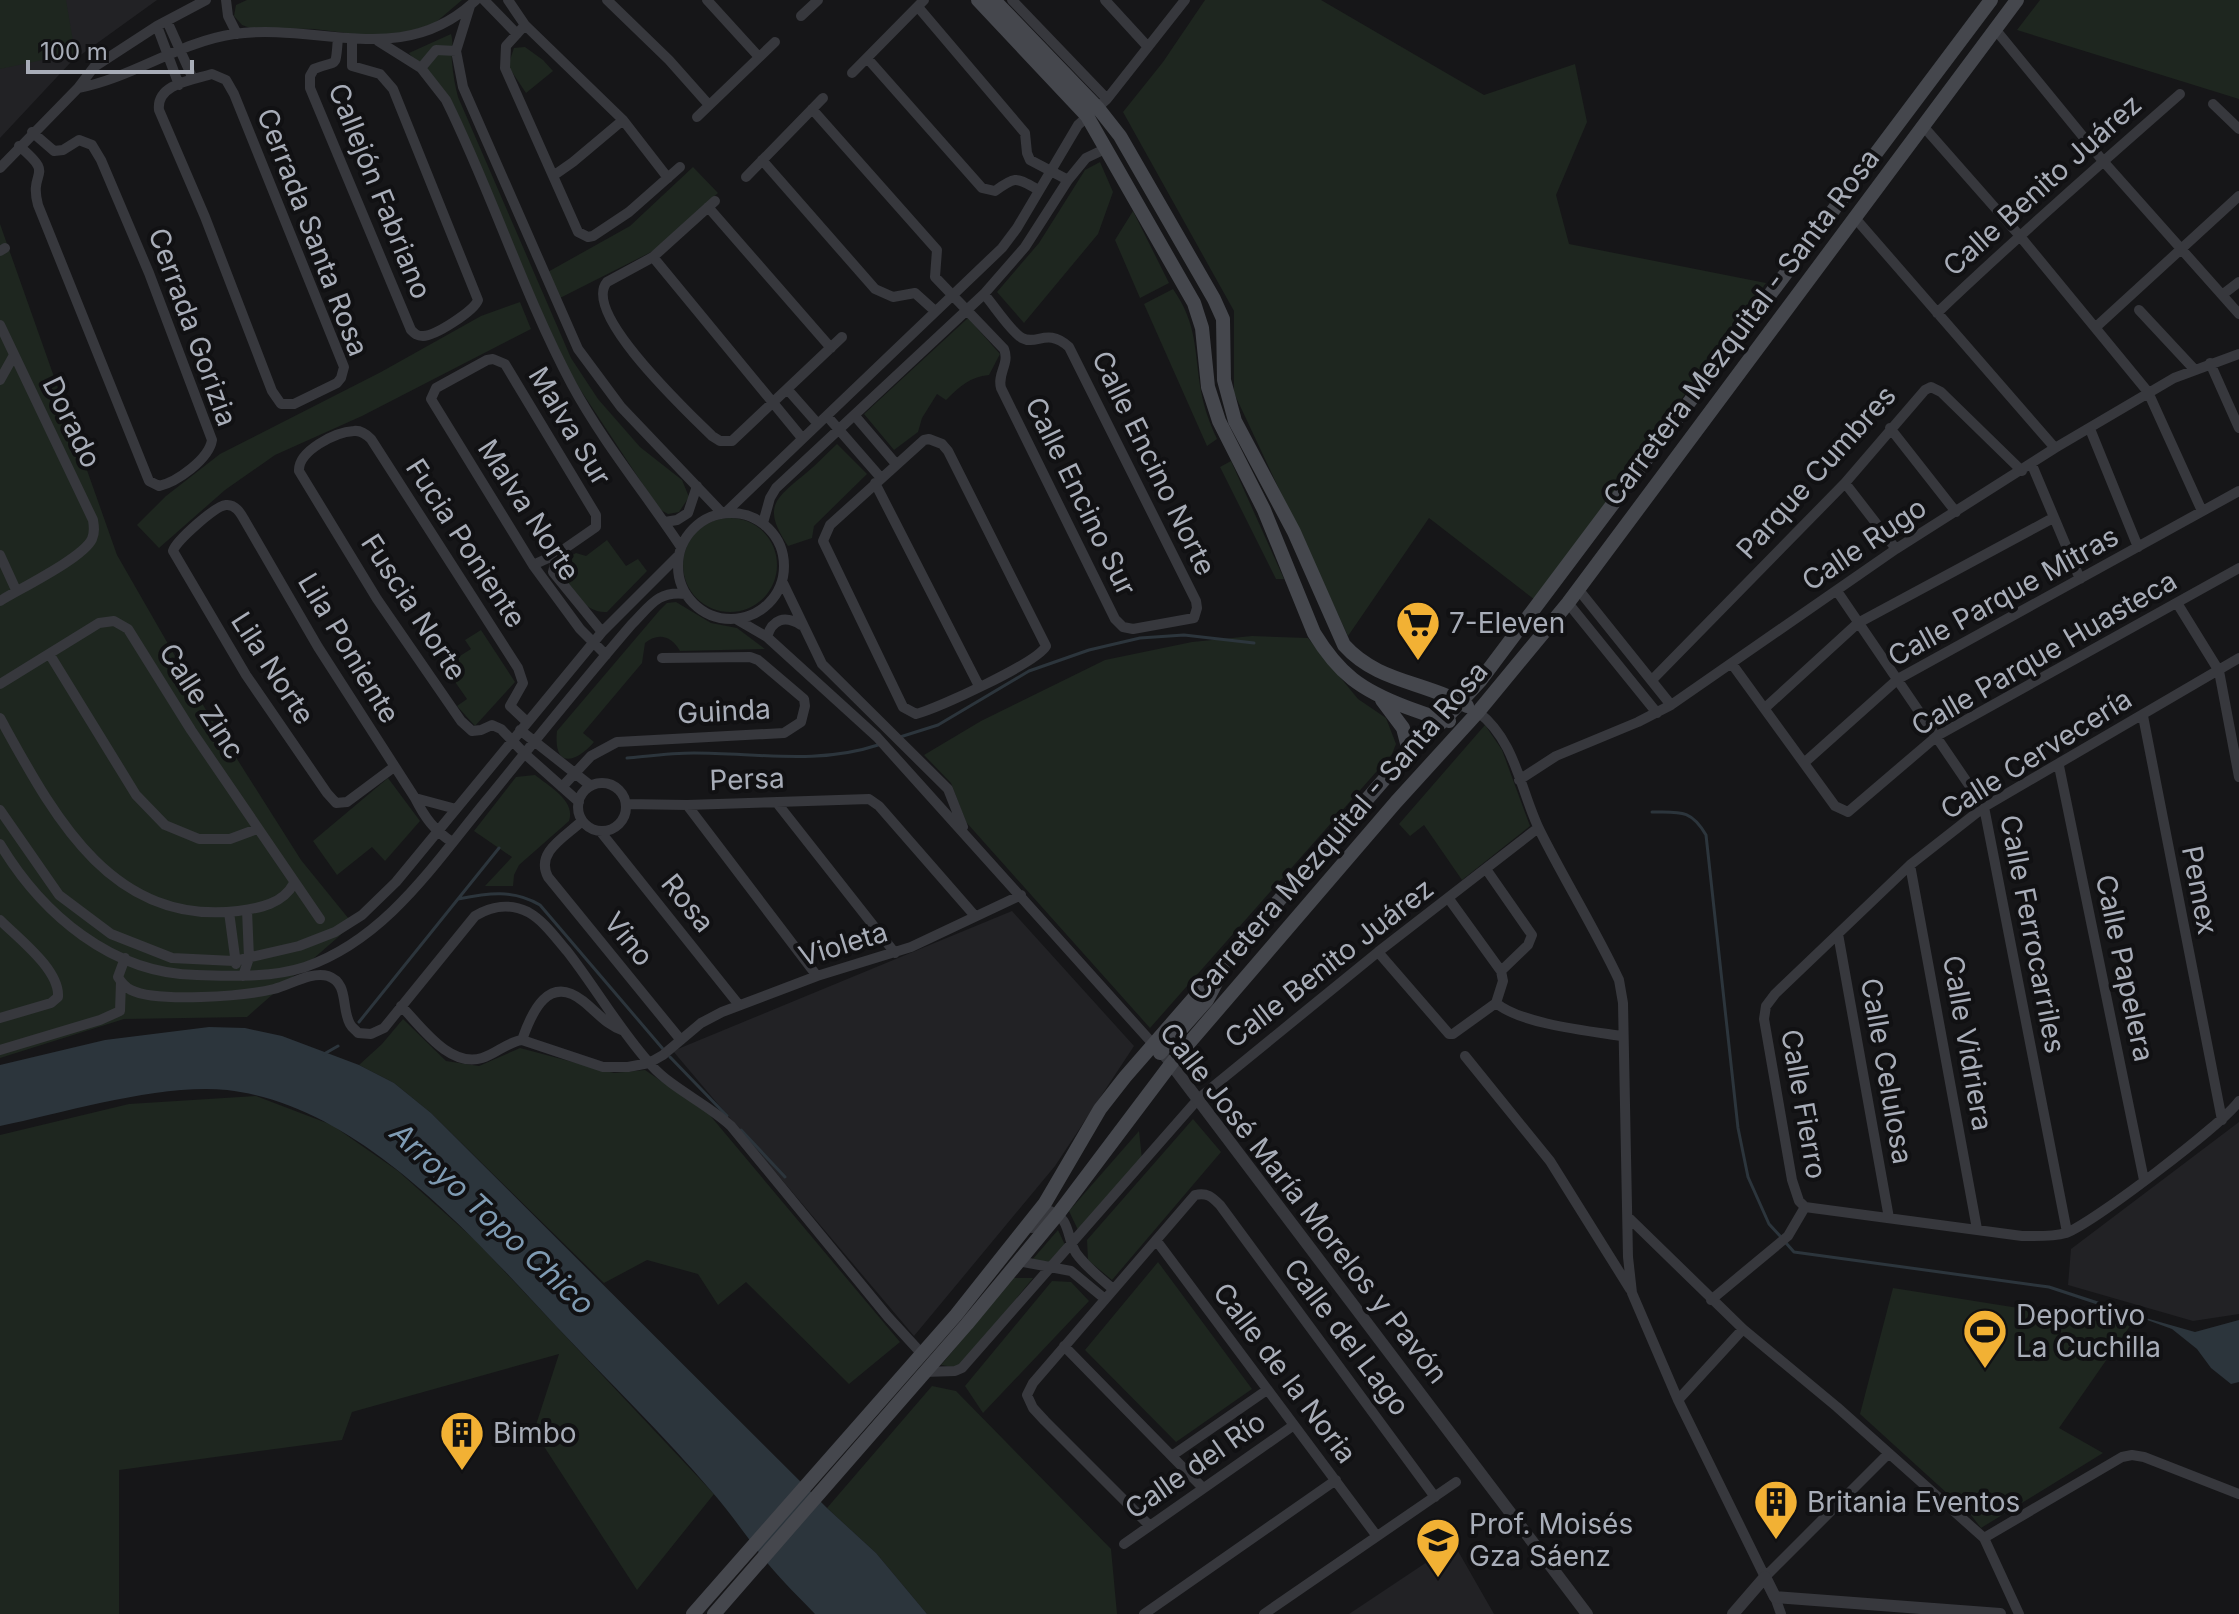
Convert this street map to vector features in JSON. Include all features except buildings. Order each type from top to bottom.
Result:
[{"type":"main road","points":[[978,0],[1097,108],[1107,148],[1200,315],[1208,387],[1219,421],[1264,510],[1314,633],[1336,665],[1357,684],[1379,697],[1444,720],[1475,716]]},
{"type":"main road","points":[[994,0],[1120,136],[1220,310],[1223,319],[1224,380],[1230,407],[1249,450],[1294,532],[1344,645],[1370,669],[1421,685],[1461,703],[1475,716]]},
{"type":"main road","name":"Carretera Mezquital - Santa Rosa","points":[[818,1484],[922,1354],[1011,1258],[1058,1214],[1161,1053],[1207,1000],[1230,956],[1409,751],[1461,703],[1517,634],[1991,0]]},
{"type":"main road","name":"Carretera Mezquital - Santa Rosa","points":[[766,1542],[967,1324],[1011,1258],[1100,1109],[1161,1053],[1396,802],[1475,716],[1568,603],[2017,0]]},
{"type":"main road","points":[[1379,697],[1403,728],[1409,751]]},
{"type":"main road","points":[[693,1614],[766,1542]]},
{"type":"main road","points":[[714,1614],[766,1542]]},
{"type":"street","points":[[0,168],[78,88],[94,67],[206,0]]},
{"type":"street","points":[[226,0],[228,16],[237,34]]},
{"type":"street","points":[[484,0],[623,120],[668,178]]},
{"type":"street","points":[[508,0],[521,30]]},
{"type":"street","points":[[607,0],[669,60],[709,105]]},
{"type":"street","points":[[707,0],[759,57]]},
{"type":"street","points":[[801,16],[817,0]]},
{"type":"street","points":[[1012,0],[1097,108]]},
{"type":"street","points":[[1105,0],[1148,47]]},
{"type":"street","points":[[0,810],[59,895],[111,934],[172,958],[234,961],[249,958],[299,946],[335,932],[362,915],[386,892],[592,643],[680,551],[697,525],[724,513],[1009,239],[1078,125],[1097,108],[1185,0]]},
{"type":"street","points":[[78,88],[102,83],[174,52],[237,34],[293,34],[378,41],[397,39],[431,28],[473,3]]},
{"type":"street","points":[[378,41],[421,68],[446,100],[546,333],[574,388],[608,444],[665,522],[680,551],[678,571],[686,594],[707,614],[721,619],[750,616],[768,605],[777,594],[785,570],[783,552],[775,536],[763,523],[749,516],[724,513],[621,407],[578,349],[463,87],[456,51],[473,3]]},
{"type":"street","points":[[852,73],[921,3],[1025,133],[1030,160],[1068,180]]},
{"type":"street","points":[[162,24],[174,52],[193,79],[179,85],[174,52]]},
{"type":"street","points":[[1995,29],[2103,161],[2239,314]]},
{"type":"street","points":[[521,30],[506,46],[505,68],[575,229],[588,237],[629,212],[680,167]]},
{"type":"street","name":"Callejón Fabriano","points":[[338,38],[335,61],[329,67],[317,67],[311,72],[310,88],[411,330],[426,336],[468,313],[476,307],[478,300],[393,89],[380,74],[357,69],[351,64],[352,39]]},
{"type":"street","points":[[697,117],[775,42]]},
{"type":"street","points":[[421,68],[436,50],[456,51]]},
{"type":"street","points":[[867,58],[982,188],[995,191],[1011,178],[1016,178],[1039,190]]},
{"type":"street","name":"Cerrada Santa Rosa","points":[[179,85],[166,90],[159,99],[162,119],[205,217],[272,391],[281,404],[294,404],[337,383],[344,367],[230,86],[217,75],[193,79]]},
{"type":"street","name":"Calle Benito Juárez","points":[[1937,313],[2019,235],[2180,94]]},
{"type":"street","points":[[746,177],[823,98]]},
{"type":"street","points":[[2213,104],[2239,129]]},
{"type":"street","points":[[812,109],[937,250],[935,277],[968,310]]},
{"type":"street","points":[[553,176],[623,120]]},
{"type":"street","points":[[1923,126],[2019,235],[2148,392],[2202,511]]},
{"type":"street","name":"Cerrada Gorizia","points":[[19,146],[37,161],[41,173],[35,187],[38,205],[149,481],[152,485],[163,486],[206,455],[212,440],[149,273],[101,160],[86,141],[75,141],[63,150],[50,149],[32,132]]},
{"type":"street","points":[[763,523],[776,488],[984,294],[1025,247],[1068,180],[1086,158],[1107,148]]},
{"type":"street","points":[[762,160],[875,289],[893,297],[915,293],[935,311]]},
{"type":"street","points":[[2096,327],[2239,196]]},
{"type":"street","points":[[831,348],[712,204],[653,257],[607,282],[601,293],[602,302],[622,337],[643,364],[720,441],[732,441],[738,437],[788,390],[831,348],[842,337]]},
{"type":"street","points":[[1855,218],[2055,448]]},
{"type":"street","points":[[653,257],[802,438]]},
{"type":"street","points":[[2222,295],[2239,282]]},
{"type":"street","name":"Calle Encino Norte","points":[[984,294],[1019,336],[1029,339],[1051,336],[1063,342],[1074,355],[1197,608],[1197,614],[1190,621],[1133,629],[1120,624]]},
{"type":"street","name":"Calle Encino Sur","points":[[968,310],[1004,349],[1006,363],[1000,375],[1001,388],[1120,624]]},
{"type":"street","points":[[2139,310],[2194,369]]},
{"type":"street","name":"Dorado","points":[[0,325],[95,530],[92,541],[79,554],[16,590]]},
{"type":"street","name":"Calle Rugo","points":[[1519,780],[1556,756],[1671,705],[1896,549],[2148,392],[2194,369],[2239,354]]},
{"type":"street","points":[[0,380],[14,355]]},
{"type":"street","name":"Malva Sur","points":[[431,399],[436,388],[493,359],[505,364],[596,515],[598,524],[594,530],[557,554]]},
{"type":"street","points":[[2210,363],[2239,428]]},
{"type":"street","name":"Parque Cumbres","points":[[1652,680],[1845,483],[1890,428],[1931,387],[1941,392],[2022,471]]},
{"type":"street","points":[[788,390],[822,420],[840,431],[878,480],[979,686]]},
{"type":"street","name":"Malva Norte","points":[[431,399],[533,565],[592,643],[606,655]]},
{"type":"street","points":[[855,416],[896,464]]},
{"type":"street","points":[[1890,428],[1956,512]]},
{"type":"street","points":[[2090,429],[2138,547]]},
{"type":"street","name":"Fucia Poniente","points":[[298,465],[305,454],[334,437],[352,431],[363,432],[371,439],[518,668],[523,683],[510,706],[523,726]]},
{"type":"street","points":[[924,440],[935,440],[948,451],[1045,642],[1044,650],[1038,656],[921,713],[910,713],[903,707],[823,541],[826,530],[896,464],[924,440]]},
{"type":"street","name":"Fuscia Norte","points":[[298,465],[377,599],[461,721],[472,731],[496,726],[511,741]]},
{"type":"street","points":[[2032,465],[2080,579]]},
{"type":"street","points":[[1845,483],[1896,549]]},
{"type":"street","points":[[665,522],[677,520],[688,513],[697,486]]},
{"type":"street","name":"Calle Parque Mitras","points":[[1804,763],[1898,679],[2239,491]]},
{"type":"street","name":"Lila Poniente","points":[[174,555],[176,543],[218,508],[232,506],[245,521],[318,647],[436,832]]},
{"type":"street","points":[[1765,708],[1858,623],[2053,518]]},
{"type":"street","points":[[533,565],[557,554]]},
{"type":"street","name":"Malva Norte","points":[[557,554],[553,565],[555,576],[602,632]]},
{"type":"street","points":[[0,555],[16,590],[0,601]]},
{"type":"street","name":"Lila Norte","points":[[174,555],[246,675],[336,803],[347,802],[394,767]]},
{"type":"street","name":"Calle Parque Huasteca","points":[[1804,763],[1840,810],[1848,812],[1937,736],[2239,568]]},
{"type":"street","name":"Calle José María Morelos y Pavón","points":[[782,581],[822,664],[948,789],[966,834]]},
{"type":"street","points":[[1578,589],[1671,705]]},
{"type":"street","name":"Calle Ferrocarriles","points":[[1837,591],[1984,807],[2067,1232]]},
{"type":"street","points":[[0,844],[10,862],[47,907],[101,950],[170,975],[243,976],[305,967],[351,944],[400,906],[606,655],[655,600],[672,592],[686,594]]},
{"type":"street","points":[[1568,603],[1657,713]]},
{"type":"street","points":[[2177,603],[2219,671],[2239,777]]},
{"type":"street","name":"Calle José María Morelos y Pavón","points":[[736,619],[767,637],[877,737],[1161,1053],[1199,1098],[1587,1614]]},
{"type":"street","points":[[767,637],[772,625],[781,620],[792,620],[803,626]]},
{"type":"street","name":"Calle Zinc","points":[[0,684],[99,623],[114,621],[128,629],[257,829],[320,919]]},
{"type":"street","points":[[1596,637],[1607,627]]},
{"type":"street","points":[[50,655],[136,795],[165,825],[199,839],[230,839],[257,829]]},
{"type":"street","name":"Guinda","points":[[573,774],[591,756],[617,742],[784,733],[801,722],[804,699],[758,660],[750,657],[662,658]]},
{"type":"street","name":"Calle Cervecería","points":[[1766,1006],[1790,978],[1910,865],[1984,807],[2059,766],[2239,658]]},
{"type":"street","points":[[1732,664],[1804,763]]},
{"type":"street","points":[[1475,716],[1493,724],[1505,741],[1538,828],[1619,980],[1623,1003],[1628,1257],[1632,1293]]},
{"type":"street","name":"Pemex","points":[[2143,716],[2222,1120]]},
{"type":"street","points":[[0,718],[82,849],[111,877],[152,900],[193,913],[247,910],[273,903],[288,895],[294,883]]},
{"type":"street","points":[[523,726],[535,742],[591,786]]},
{"type":"street","points":[[511,741],[579,802]]},
{"type":"street","name":"Calle Papelera","points":[[2059,766],[2144,1180]]},
{"type":"street","points":[[562,787],[573,774]]},
{"type":"street","points":[[600,783],[615,787],[626,804],[625,815],[610,830],[590,828],[578,812],[583,793],[591,786],[600,783]]},
{"type":"street","points":[[415,798],[456,809]]},
{"type":"street","name":"Persa","points":[[626,804],[869,799],[879,806],[975,916]]},
{"type":"street","points":[[777,803],[895,953]]},
{"type":"street","points":[[687,805],[817,976]]},
{"type":"street","name":"Vino","points":[[582,821],[548,851],[543,867],[680,1039]]},
{"type":"street","name":"Calle Benito Juárez","points":[[924,1372],[962,1368],[1199,1098],[1378,952],[1538,828]]},
{"type":"street","name":"Rosa","points":[[600,831],[739,1005]]},
{"type":"street","points":[[436,832],[452,842]]},
{"type":"street","name":"Calle Vidriera","points":[[1910,865],[1977,1229]]},
{"type":"street","points":[[1486,869],[1532,935],[1528,945],[1501,971]]},
{"type":"street","name":"Violeta","points":[[649,1063],[701,1023],[739,1005],[817,976],[895,953],[1021,895]]},
{"type":"street","points":[[1378,952],[1444,1032],[1453,1034],[1496,1003],[1502,989],[1501,971],[1449,899]]},
{"type":"street","points":[[125,958],[118,977],[129,989],[183,997],[229,996],[273,989],[317,975],[329,976],[340,984],[350,1024],[362,1034],[371,1034],[384,1028],[475,916],[485,910],[512,907],[538,919],[649,1063],[662,1076],[712,1108],[731,1126],[922,1354]]},
{"type":"street","points":[[243,976],[249,958],[247,910]]},
{"type":"street","points":[[229,912],[234,961],[243,976]]},
{"type":"street","points":[[0,920],[53,975],[59,988],[58,997],[51,1003],[0,1018]]},
{"type":"street","name":"Calle Celulosa","points":[[1838,934],[1889,1218]]},
{"type":"street","points":[[0,1050],[120,1011],[121,982]]},
{"type":"street","points":[[401,1006],[441,1048],[469,1059],[482,1058],[522,1040],[536,1008],[558,990],[569,991],[605,1022],[626,1031]]},
{"type":"street","points":[[1496,1003],[1514,1014],[1622,1036]]},
{"type":"street","name":"Calle Fierro","points":[[1766,1006],[1766,1035],[1792,1180],[1799,1201],[1805,1207]]},
{"type":"street","points":[[522,1040],[603,1067],[649,1063]]},
{"type":"street","points":[[1465,1056],[1550,1161],[1632,1293],[1678,1400],[1781,1614]]},
{"type":"street","points":[[1711,1300],[1788,1236],[1805,1207],[2045,1237],[2067,1232],[2144,1180],[2222,1120],[2239,1101]]},
{"type":"street","name":"Calle del Lago","points":[[1156,1240],[1195,1195],[1207,1194],[1220,1205],[1435,1497]]},
{"type":"street","points":[[1058,1214],[1064,1220],[1071,1243],[1088,1267],[1113,1289]]},
{"type":"street","points":[[1628,1217],[1743,1329],[1837,1407],[1984,1538],[2019,1614]]},
{"type":"street","points":[[1150,1526],[1039,1415],[1027,1395],[1033,1383],[1156,1240]]},
{"type":"street","name":"Calle de la Noria","points":[[1156,1240],[1376,1535]]},
{"type":"street","points":[[1011,1258],[1071,1271],[1105,1299]]},
{"type":"street","points":[[1678,1400],[1743,1329]]},
{"type":"street","points":[[1064,1346],[1202,1487]]},
{"type":"street","points":[[1173,1455],[1267,1390]]},
{"type":"street","name":"Calle del Río","points":[[1124,1544],[1294,1425]]},
{"type":"street","points":[[1733,1614],[1765,1577],[1888,1454]]},
{"type":"street","points":[[1984,1538],[2122,1457],[2132,1455],[2239,1494]]},
{"type":"street","points":[[1144,1614],[1336,1480]]},
{"type":"street","points":[[1264,1614],[1456,1482]]},
{"type":"street","points":[[1775,1597],[2000,1614]]},
{"type":"shaded area","points":[[0,0],[157,0],[71,62],[0,138]]},
{"type":"shaded area","points":[[0,0],[66,0],[75,53],[0,69]]},
{"type":"shaded area","points":[[247,0],[462,0],[435,23],[402,34],[362,35],[314,29],[250,28],[234,16],[236,5]]},
{"type":"shaded area","points":[[1205,0],[1321,0],[1484,95],[1575,64],[1587,122],[1556,195],[1569,244],[1766,283],[1535,600],[1429,518],[1348,636],[1234,393],[1234,311],[1123,112],[1163,62]]},
{"type":"shaded area","points":[[2040,0],[2239,0],[2239,99],[2017,30]]},
{"type":"shaded area","points":[[451,34],[452,66],[458,97],[571,358],[598,399],[640,447],[682,480],[689,497],[679,512],[668,514],[659,509],[568,371],[547,329],[461,122],[409,53]]},
{"type":"shaded area","points":[[525,47],[553,71],[526,93],[508,66],[514,48]]},
{"type":"shaded area","points":[[1100,162],[1113,192],[1098,234],[1024,323],[997,292],[1039,243],[1085,170]]},
{"type":"shaded area","points":[[693,167],[718,193],[655,250],[560,298],[546,273],[630,226]]},
{"type":"shaded area","points":[[1133,211],[1169,283],[1140,298],[1115,240]]},
{"type":"shaded area","points":[[0,224],[117,555],[206,710],[301,860],[353,924],[247,1017],[124,1019],[0,1058]]},
{"type":"shaded area","points":[[1173,289],[1191,327],[1202,397],[1217,439],[1207,446],[1144,304]]},
{"type":"shaded area","points":[[520,302],[531,329],[362,416],[275,455],[225,490],[159,548],[137,525],[166,496],[220,454],[381,372],[481,316]]},
{"type":"shaded area","points":[[968,318],[1000,354],[989,375],[966,383],[946,400],[937,394],[922,418],[918,432],[894,450],[864,414]]},
{"type":"shaded area","points":[[837,444],[867,474],[814,526],[812,538],[788,546],[776,522],[775,506],[785,491]]},
{"type":"shaded area","points":[[1231,461],[1284,579],[1276,579],[1220,467]]},
{"type":"shaded area","points":[[730,518],[748,522],[763,532],[773,547],[777,565],[773,583],[763,598],[748,608],[730,612],[712,608],[697,598],[687,583],[683,565],[687,547],[697,532],[712,522]]},
{"type":"shaded area","points":[[607,540],[626,566],[638,559],[647,571],[607,612],[591,609],[584,604],[572,591],[560,568],[565,559],[576,553],[586,556]]},
{"type":"shaded area","points":[[676,602],[711,623],[737,628],[765,649],[680,651],[664,637],[650,640],[645,643],[642,663],[583,733],[594,742],[580,755],[567,759],[562,757],[558,751],[557,731],[659,611],[667,603]]},
{"type":"shaded area","points":[[481,630],[515,682],[475,726],[457,706],[467,699],[444,666],[471,649],[465,640]]},
{"type":"shaded area","points":[[1252,636],[1308,638],[1358,699],[1386,718],[1396,744],[1392,754],[1150,1028],[966,822],[951,783],[924,755],[981,721],[1105,660],[1192,642]]},
{"type":"shaded area","points":[[1485,725],[1502,750],[1530,826],[1462,880],[1424,825],[1410,836],[1399,824]]},
{"type":"shaded area","points":[[535,775],[565,801],[569,807],[569,821],[519,865],[513,886],[485,886],[512,857],[474,831],[516,777]]},
{"type":"shaded area","points":[[388,778],[420,821],[385,861],[372,847],[337,875],[313,841]]},
{"type":"shaded area","points":[[1012,911],[1134,1046],[1055,1166],[914,1336],[673,1051]]},
{"type":"shaded area","points":[[403,1019],[446,1061],[479,1066],[520,1048],[614,1073],[645,1070],[708,1113],[900,1342],[849,1384],[746,1282],[718,1305],[698,1274],[647,1260],[604,1283],[431,1113],[394,1083],[359,1065]]},
{"type":"shaded area","points":[[256,1096],[332,1125],[398,1171],[475,1240],[714,1494],[637,1590],[534,1431],[559,1354],[352,1412],[342,1440],[119,1470],[119,1614],[0,1614],[0,1135],[129,1104]]},
{"type":"shaded area","points":[[1193,1119],[1221,1152],[1112,1280],[1088,1260],[1087,1240]]},
{"type":"shaded area","points":[[2239,1122],[2239,1314],[2193,1321],[2068,1285],[2071,1249]]},
{"type":"shaded area","points":[[1139,1131],[1142,1159],[1078,1230],[1069,1211]]},
{"type":"shaded area","points":[[1058,1230],[1065,1245],[1049,1262],[1032,1260]]},
{"type":"shaded area","points":[[1158,1262],[1252,1389],[1176,1442],[1085,1350]]},
{"type":"shaded area","points":[[1014,1278],[1033,1278],[959,1368],[941,1365]]},
{"type":"shaded area","points":[[1052,1281],[1071,1282],[1089,1301],[983,1413],[965,1386]]},
{"type":"shaded area","name":"Deportivo La Cuchilla","points":[[1893,1288],[2130,1326],[2059,1428],[2103,1453],[1981,1528],[1971,1515],[1860,1414]]},
{"type":"shaded area","points":[[932,1386],[956,1391],[1111,1549],[1117,1614],[927,1614],[876,1553],[827,1508]]},
{"type":"shaded area","name":"Prof. Moisés Gza Sáenz","points":[[1454,1544],[1494,1614],[1349,1614]]},
{"type":"water","name":"Arroyo Topo Chico","points":[[209,1027],[245,1028],[282,1036],[359,1065],[394,1083],[431,1113],[827,1508],[876,1553],[927,1614],[815,1614],[774,1571],[675,1450],[487,1252],[409,1179],[322,1120],[276,1101],[227,1090],[201,1089],[114,1100],[0,1126],[0,1065],[105,1040]]},
{"type":"water","points":[[2128,1313],[2195,1332],[2239,1320],[2239,1382],[2231,1384],[2211,1368],[2197,1349],[2172,1329]]},
{"type":"waterway","points":[[900,737],[938,725],[1029,671],[1089,650],[1140,638],[1184,635],[1254,643]]},
{"type":"waterway","points":[[627,758],[694,753],[833,755],[878,745]]},
{"type":"waterway","points":[[1652,812],[1690,816],[1706,835],[1738,1128],[1748,1177],[1769,1224],[1781,1237]]},
{"type":"waterway","points":[[359,1022],[499,848]]},
{"type":"waterway","points":[[458,899],[510,894],[540,905],[663,1049]]},
{"type":"waterway","points":[[324,1054],[338,1046]]},
{"type":"waterway","points":[[670,1057],[727,1116]]},
{"type":"waterway","points":[[741,1130],[785,1177]]},
{"type":"waterway","points":[[1786,1243],[1794,1252],[2049,1287],[2128,1313]]},
{"type":"place","name":"7-Eleven","points":[[1418,662]]},
{"type":"place","name":"Deportivo La Cuchilla","points":[[1985,1370]]},
{"type":"place","name":"Bimbo","points":[[462,1472]]},
{"type":"place","name":"Britania Eventos","points":[[1776,1541]]},
{"type":"place","name":"Prof. Moisés Gza Sáenz","points":[[1438,1579]]}]
